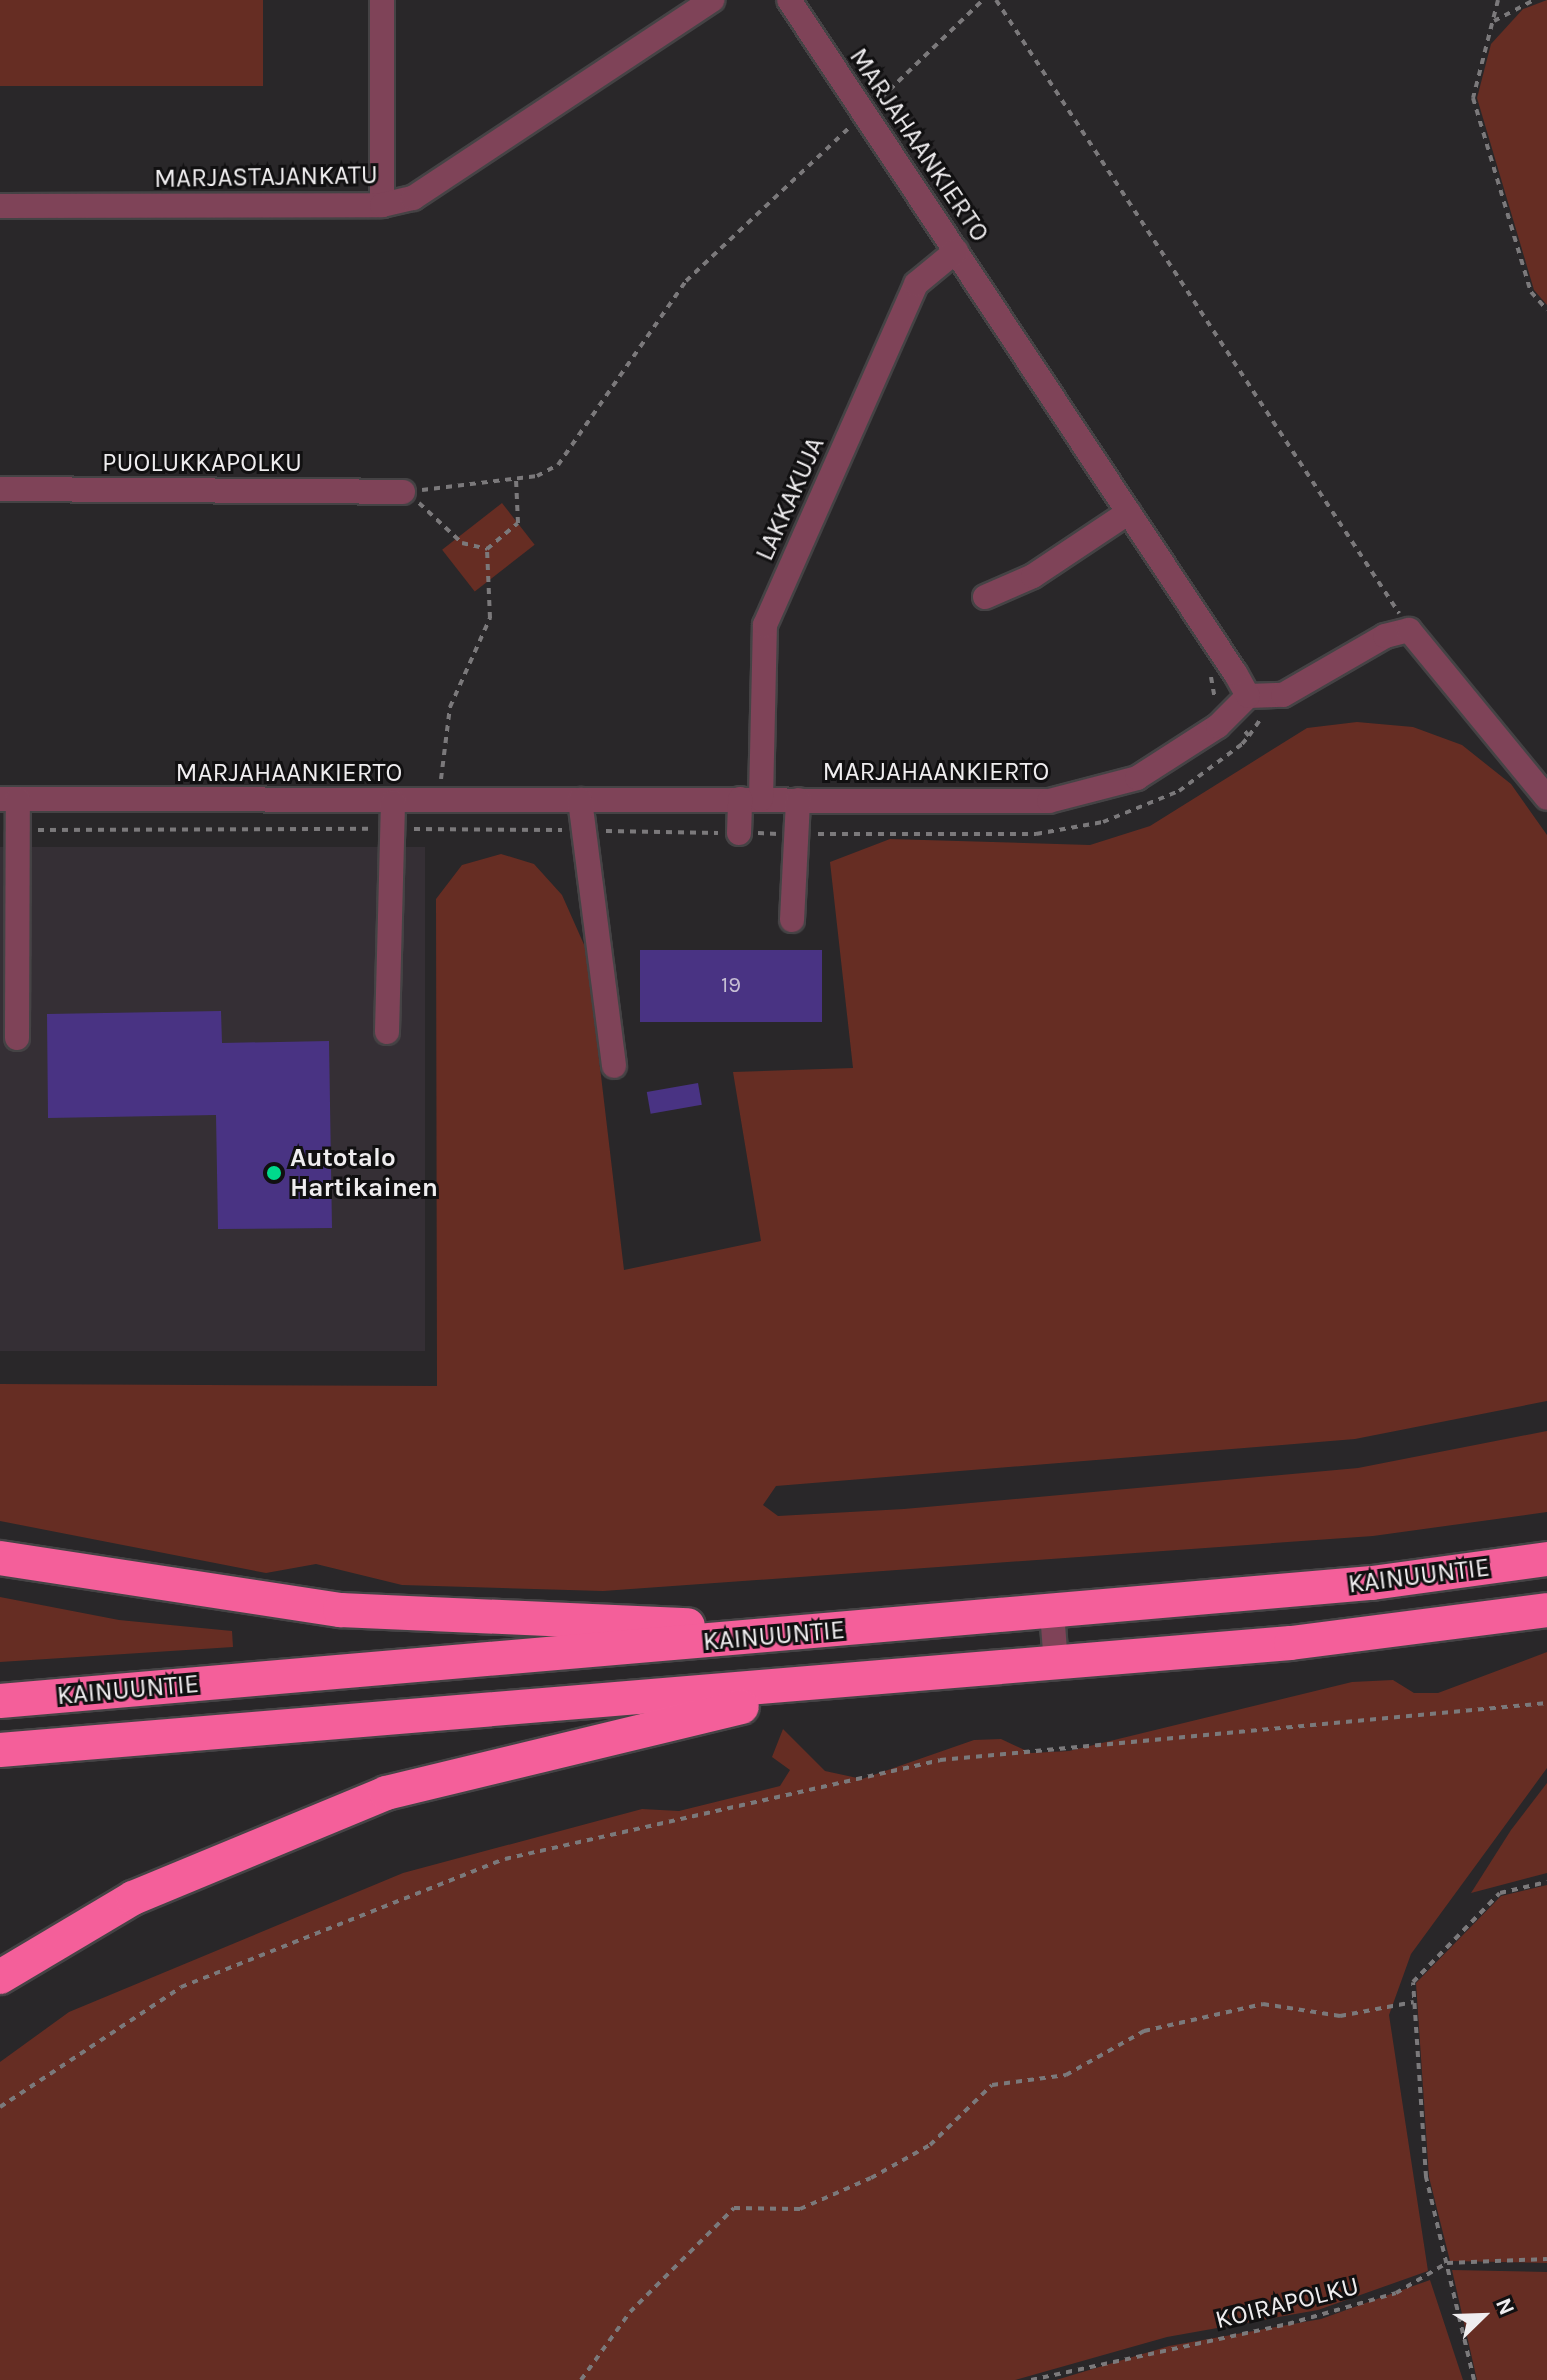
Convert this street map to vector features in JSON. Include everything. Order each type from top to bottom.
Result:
[{"type":"highway","points":[[0,1558],[340,1610],[868,1629]]},
{"type":"highway","name":"KAINUUNTIE","points":[[0,1701],[868,1629],[1547,1559]]},
{"type":"highway","name":"KAINUUNTIE","points":[[0,1750],[1056,1664],[1547,1610]]},
{"type":"highway","points":[[0,1977],[133,1898],[386,1793],[550,1748],[857,1681]]},
{"type":"street","points":[[382,0],[382,205]]},
{"type":"street","name":"MARJASTAJANKATU","points":[[0,206],[382,205],[413,198],[712,0]]},
{"type":"street","name":"MARJAHAANKIERTO","points":[[9,799],[443,802],[750,799],[1008,804],[1083,796],[1169,762],[1248,696],[956,251],[855,122],[789,0]]},
{"type":"street","name":"LAKKAKUJA","points":[[739,833],[750,799],[765,625],[916,284],[956,251]]},
{"type":"street","name":"PUOLUKKAPOLKU","points":[[0,489],[403,492]]},
{"type":"street","points":[[985,597],[1033,576],[1129,512]]},
{"type":"street","points":[[1248,696],[1283,695],[1385,636],[1409,630],[1547,798]]},
{"type":"street","points":[[9,799],[19,830],[17,1038]]},
{"type":"street","points":[[580,800],[614,1066]]},
{"type":"street","points":[[792,920],[798,800]]},
{"type":"street","points":[[387,1032],[389,829],[393,802]]},
{"type":"street","points":[[1052,1612],[1056,1664]]},
{"type":"path","points":[[403,492],[516,479],[558,465],[686,281],[983,0]]},
{"type":"path","points":[[996,0],[1409,630]]},
{"type":"path","points":[[1498,0],[1473,98],[1531,292],[1547,310]]},
{"type":"path","points":[[1494,21],[1534,0]]},
{"type":"path","points":[[487,549],[518,523],[516,479]]},
{"type":"path","points":[[403,492],[462,543],[487,549]]},
{"type":"path","points":[[443,802],[440,760],[450,707],[490,618],[487,549]]},
{"type":"path","points":[[19,830],[389,829],[1036,834],[1103,822],[1179,791],[1242,744],[1249,736],[1212,696],[1209,663]]},
{"type":"path","points":[[0,2107],[181,1987],[505,1859],[940,1760],[1547,1703]]},
{"type":"path","points":[[1474,2380],[1426,2177],[1413,1982],[1500,1893],[1547,1882]]},
{"type":"path","points":[[581,2380],[630,2312],[734,2208],[800,2209],[871,2178],[930,2145],[992,2085],[1066,2075],[1144,2031],[1263,2004],[1340,2016],[1414,2002]]},
{"type":"path","name":"KOIRAPOLKU","points":[[1031,2380],[1288,2324],[1396,2293],[1447,2263],[1547,2259]]},
{"type":"shaded area","points":[[0,0],[263,0],[263,86],[0,86]]},
{"type":"shaded area","points":[[1547,0],[1547,305],[1534,290],[1477,98],[1491,44],[1523,9]]},
{"type":"shaded area","points":[[502,503],[535,545],[475,592],[442,550]]},
{"type":"shaded area","points":[[1357,722],[1413,727],[1462,745],[1511,784],[1547,835],[1547,1401],[1355,1439],[776,1486],[763,1505],[778,1516],[904,1509],[1358,1468],[1547,1431],[1547,1512],[1373,1536],[603,1591],[402,1585],[316,1564],[266,1573],[0,1521],[0,1384],[437,1386],[436,899],[462,865],[501,854],[534,864],[562,895],[586,949],[624,1270],[761,1241],[733,1072],[853,1068],[830,862],[890,839],[1090,845],[1150,826],[1307,728]]},
{"type":"shaded area","points":[[0,847],[425,847],[425,1351],[0,1351]]},
{"type":"shaded area","points":[[0,1597],[119,1620],[232,1631],[233,1647],[0,1662]]},
{"type":"shaded area","points":[[1547,1652],[1547,1768],[1411,1954],[1389,2015],[1428,2271],[1318,2310],[1167,2337],[1015,2380],[0,2380],[0,2062],[69,2012],[403,1873],[642,1809],[679,1811],[780,1786],[790,1770],[772,1757],[783,1729],[825,1771],[862,1779],[974,1740],[1001,1739],[1031,1753],[1069,1751],[1352,1682],[1393,1680],[1414,1693],[1438,1693]]},
{"type":"shaded area","points":[[1547,1783],[1547,1873],[1471,1893],[1511,1830]]},
{"type":"shaded area","points":[[1547,1885],[1547,2263],[1450,2261],[1429,2177],[1416,1983],[1501,1896]]},
{"type":"shaded area","points":[[1452,2270],[1547,2272],[1547,2380],[1477,2380]]},
{"type":"shaded area","points":[[1430,2280],[1463,2380],[1056,2380],[1169,2346],[1321,2319]]},
{"type":"building","points":[[640,950],[822,950],[822,1022],[640,1022]]},
{"type":"building","name":"Autotalo Hartikainen","points":[[221,1011],[222,1043],[329,1041],[332,1228],[218,1229],[216,1115],[48,1118],[47,1014]]},
{"type":"building","points":[[698,1083],[702,1105],[651,1114],[647,1092]]},
{"type":"place","name":"Autotalo Hartikainen","points":[[274,1173]]}]
